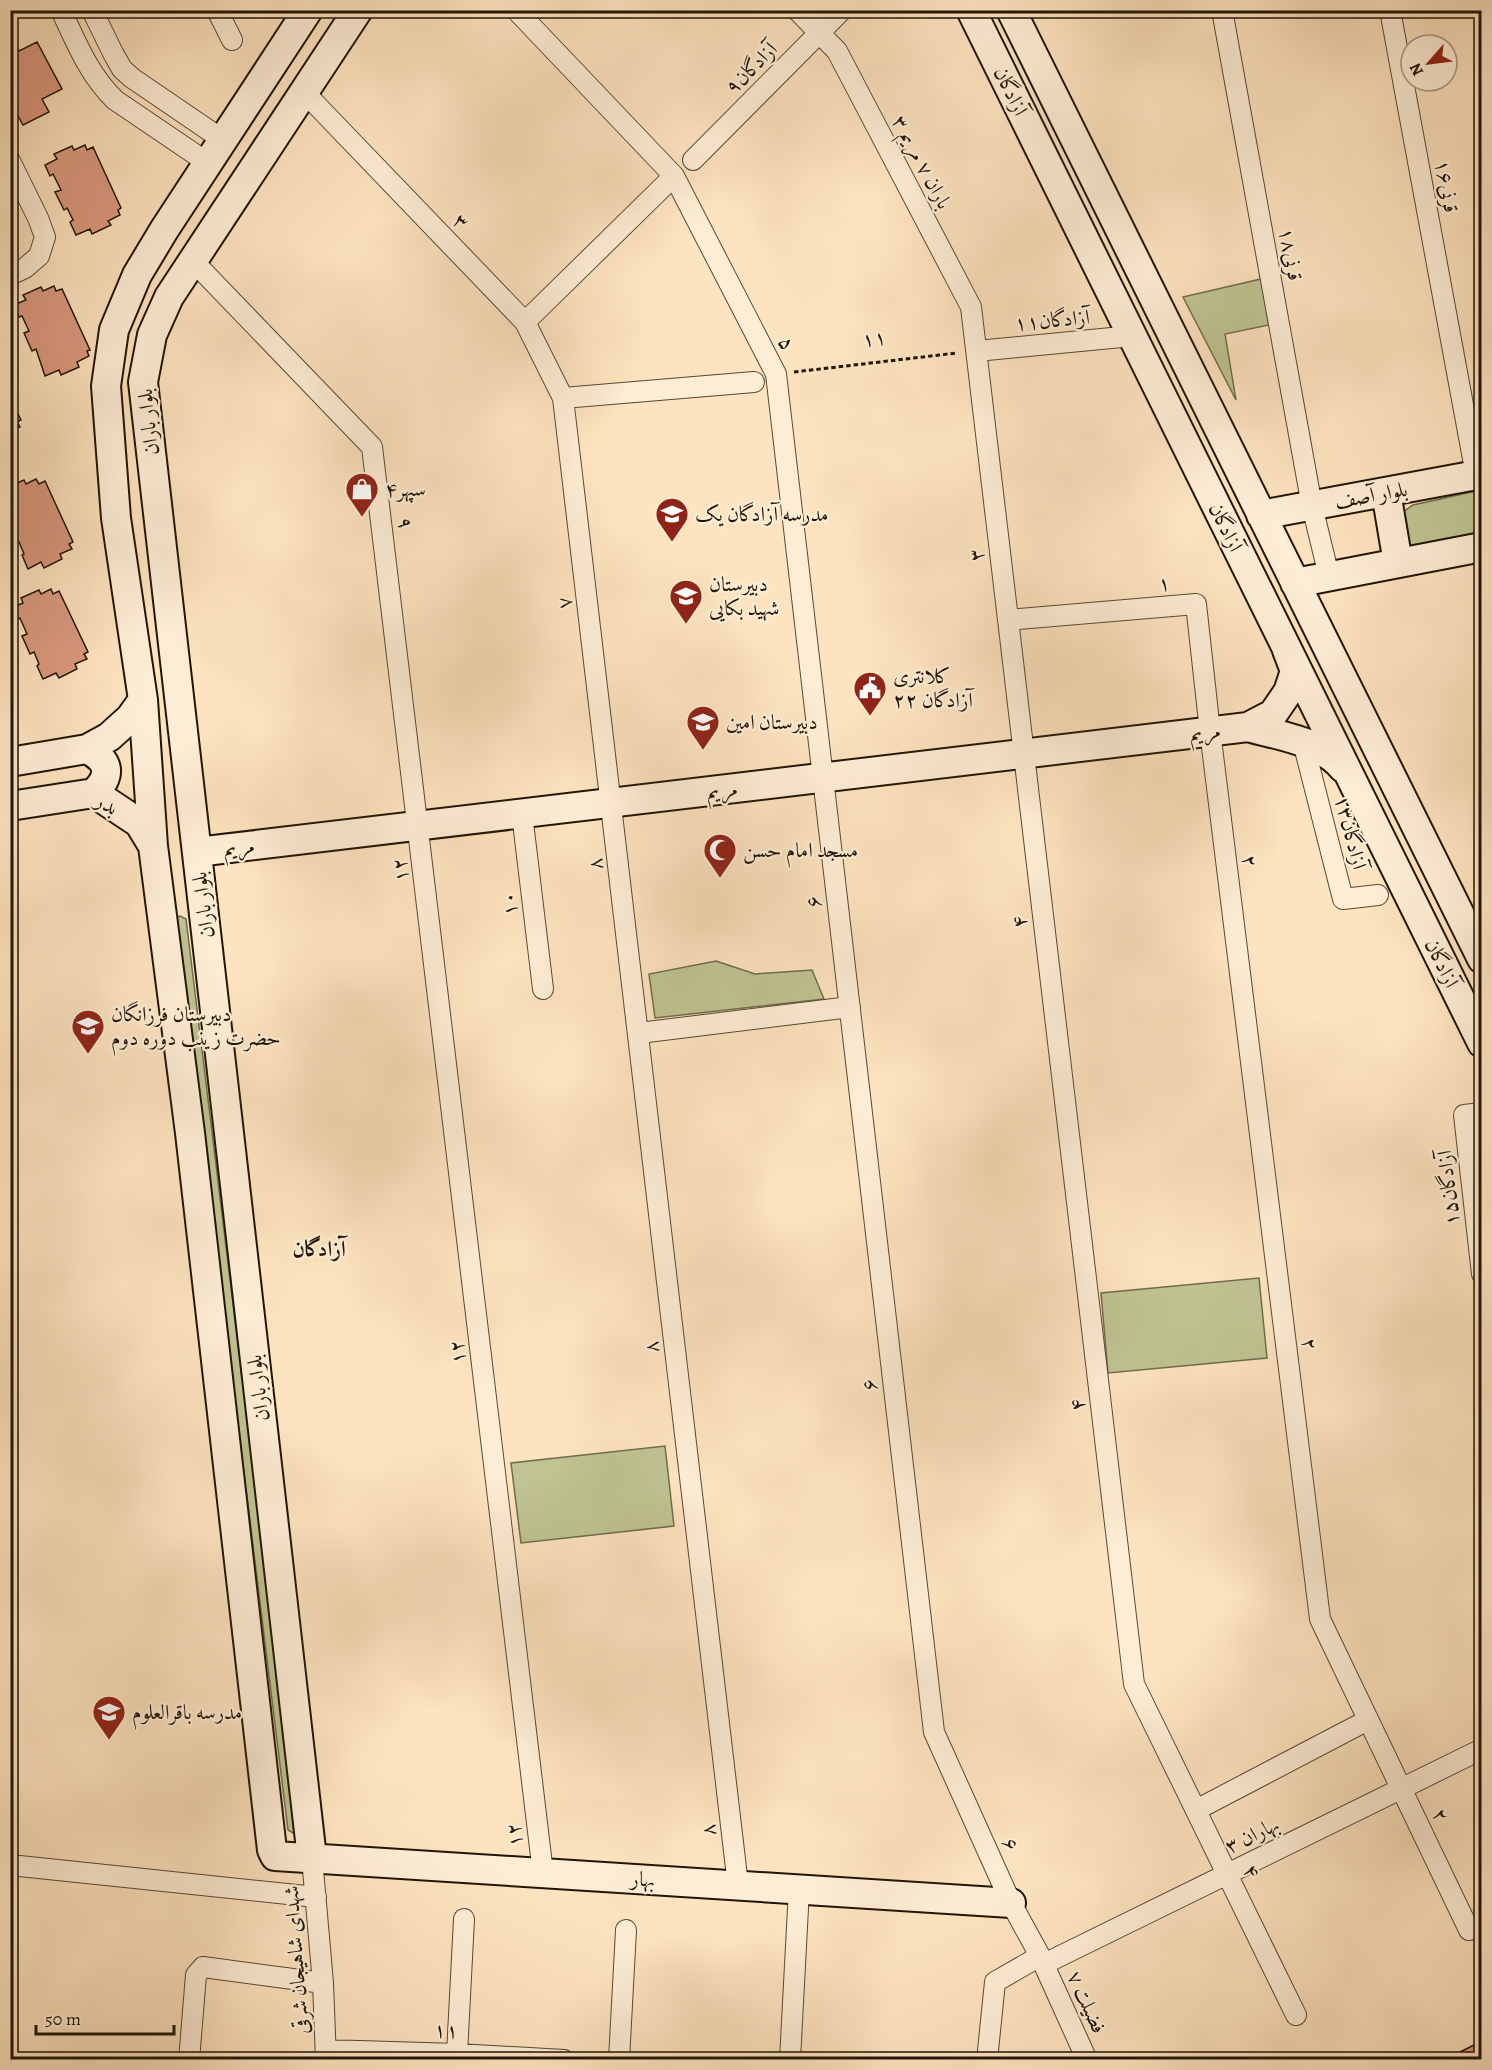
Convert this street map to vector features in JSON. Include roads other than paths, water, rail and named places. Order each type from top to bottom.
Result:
[{"type":"street","points":[[61,10],[88,67],[101,87],[115,100],[215,151]]},
{"type":"street","points":[[92,10],[122,69],[215,151]]},
{"type":"street","points":[[217,10],[232,40]]},
{"type":"street","name":"بلوار باران","points":[[275,1856],[272,1850],[190,1133],[153,846],[143,700],[116,518],[106,386],[114,330],[137,275],[308,10]]},
{"type":"street","name":"بلوار باران","points":[[312,1858],[143,382],[152,335],[169,297],[358,10]]},
{"type":"street","name":"۵","points":[[516,10],[674,176],[776,374],[823,778]]},
{"type":"street","name":"باران ۷ مریم ۳","points":[[797,10],[837,51],[971,307],[976,351]]},
{"type":"street","name":"آزادگان۹","points":[[693,160],[842,10]]},
{"type":"street","name":"آزادگان","points":[[971,10],[1482,1043]]},
{"type":"street","name":"آزادگان","points":[[1011,10],[1482,959]]},
{"type":"street","name":"قرنی۱۸","points":[[1222,10],[1312,506],[1329,576]]},
{"type":"street","name":"قرنی۱۶","points":[[1390,10],[1479,475]]},
{"type":"street","name":"۳","points":[[304,92],[525,322],[563,398]]},
{"type":"street","points":[[10,161],[45,237],[39,256],[26,268],[10,275]]},
{"type":"street","points":[[525,322],[674,176]]},
{"type":"street","name":"۹","points":[[193,261],[372,447],[419,826]]},
{"type":"street","name":"آزادگان۱۱","points":[[976,351],[1132,336]]},
{"type":"street","name":"۳","points":[[976,351],[1023,754]]},
{"type":"street","points":[[563,398],[754,382]]},
{"type":"street","name":"۷","points":[[563,398],[612,803]]},
{"type":"street","name":"بلوار آصف","points":[[1261,515],[1479,475]]},
{"type":"street","points":[[1386,492],[1398,563]]},
{"type":"street","points":[[1295,583],[1482,547]]},
{"type":"street","name":"۱","points":[[1008,620],[1196,604],[1210,731]]},
{"type":"street","points":[[1248,727],[1273,714],[1288,692],[1294,672],[1287,650]]},
{"type":"street","points":[[10,762],[87,749],[109,737],[130,718],[143,700]]},
{"type":"street","points":[[1248,727],[1314,746],[1336,760],[1351,778]]},
{"type":"street","name":"مریم","points":[[197,852],[1248,727]]},
{"type":"street","name":"۲","points":[[1210,731],[1320,1618],[1469,1930]]},
{"type":"street","name":"آزادگان۱۳","points":[[1303,742],[1343,899],[1378,895]]},
{"type":"street","points":[[87,749],[100,756],[107,769],[104,783],[94,793]]},
{"type":"street","name":"۴","points":[[1023,754],[1134,1684],[1296,2015]]},
{"type":"street","name":"۶","points":[[823,778],[934,1732],[1011,1903],[1042,1960]]},
{"type":"street","name":"بدر","points":[[10,806],[94,793],[139,823],[153,846]]},
{"type":"street","name":"۸","points":[[612,803],[738,1886]]},
{"type":"street","name":"۱۰","points":[[522,814],[543,989]]},
{"type":"street","name":"۱۲","points":[[419,826],[543,1873]]},
{"type":"street","points":[[639,1033],[849,1007]]},
{"type":"street","name":"آزادگان۱۵","points":[[1482,1113],[1464,1115],[1482,1274]]},
{"type":"street","points":[[190,1133],[229,1130]]},
{"type":"street","points":[[1196,1810],[1368,1720]]},
{"type":"street","name":"بهاران ۳","points":[[987,2060],[995,1982],[1227,1874],[1482,1749]]},
{"type":"street","name":"بهار","points":[[275,1856],[1011,1903]]},
{"type":"street","name":"شهدای شاهیجان شرقی","points":[[312,1858],[323,1983],[326,2055]]},
{"type":"street","points":[[10,1865],[316,1897]]},
{"type":"street","points":[[789,2060],[799,1889]]},
{"type":"street","points":[[457,2054],[464,1918]]},
{"type":"street","points":[[619,2060],[626,1930]]},
{"type":"street","name":"فضیلت ۷","points":[[1042,1960],[1087,2060]]},
{"type":"street","points":[[189,2060],[196,1975],[203,1967],[323,1983]]},
{"type":"street","name":"۱۱","points":[[326,2055],[457,2054],[564,2060]]},
{"type":"place","name":"سپهر۴","points":[[362,518]]},
{"type":"place","name":"مدرسه آزادگان یک","points":[[672,543]]},
{"type":"place","name":"دبیرستان شهید بکایی","points":[[686,625]]},
{"type":"place","name":"کلانتری ۲۲ آزادگان","points":[[870,717]]},
{"type":"place","name":"دبیرستان امین","points":[[703,751]]},
{"type":"place","name":"مسجد امام حسن","points":[[720,879]]},
{"type":"place","name":"دبیرستان فرزانگان حضرت زینب دوره دوم","points":[[88,1055]]},
{"type":"place","name":"مدرسه باقرالعلوم","points":[[109,1741]]},
{"type":"district","name":"آزادگان","points":[[319,1248]]}]
